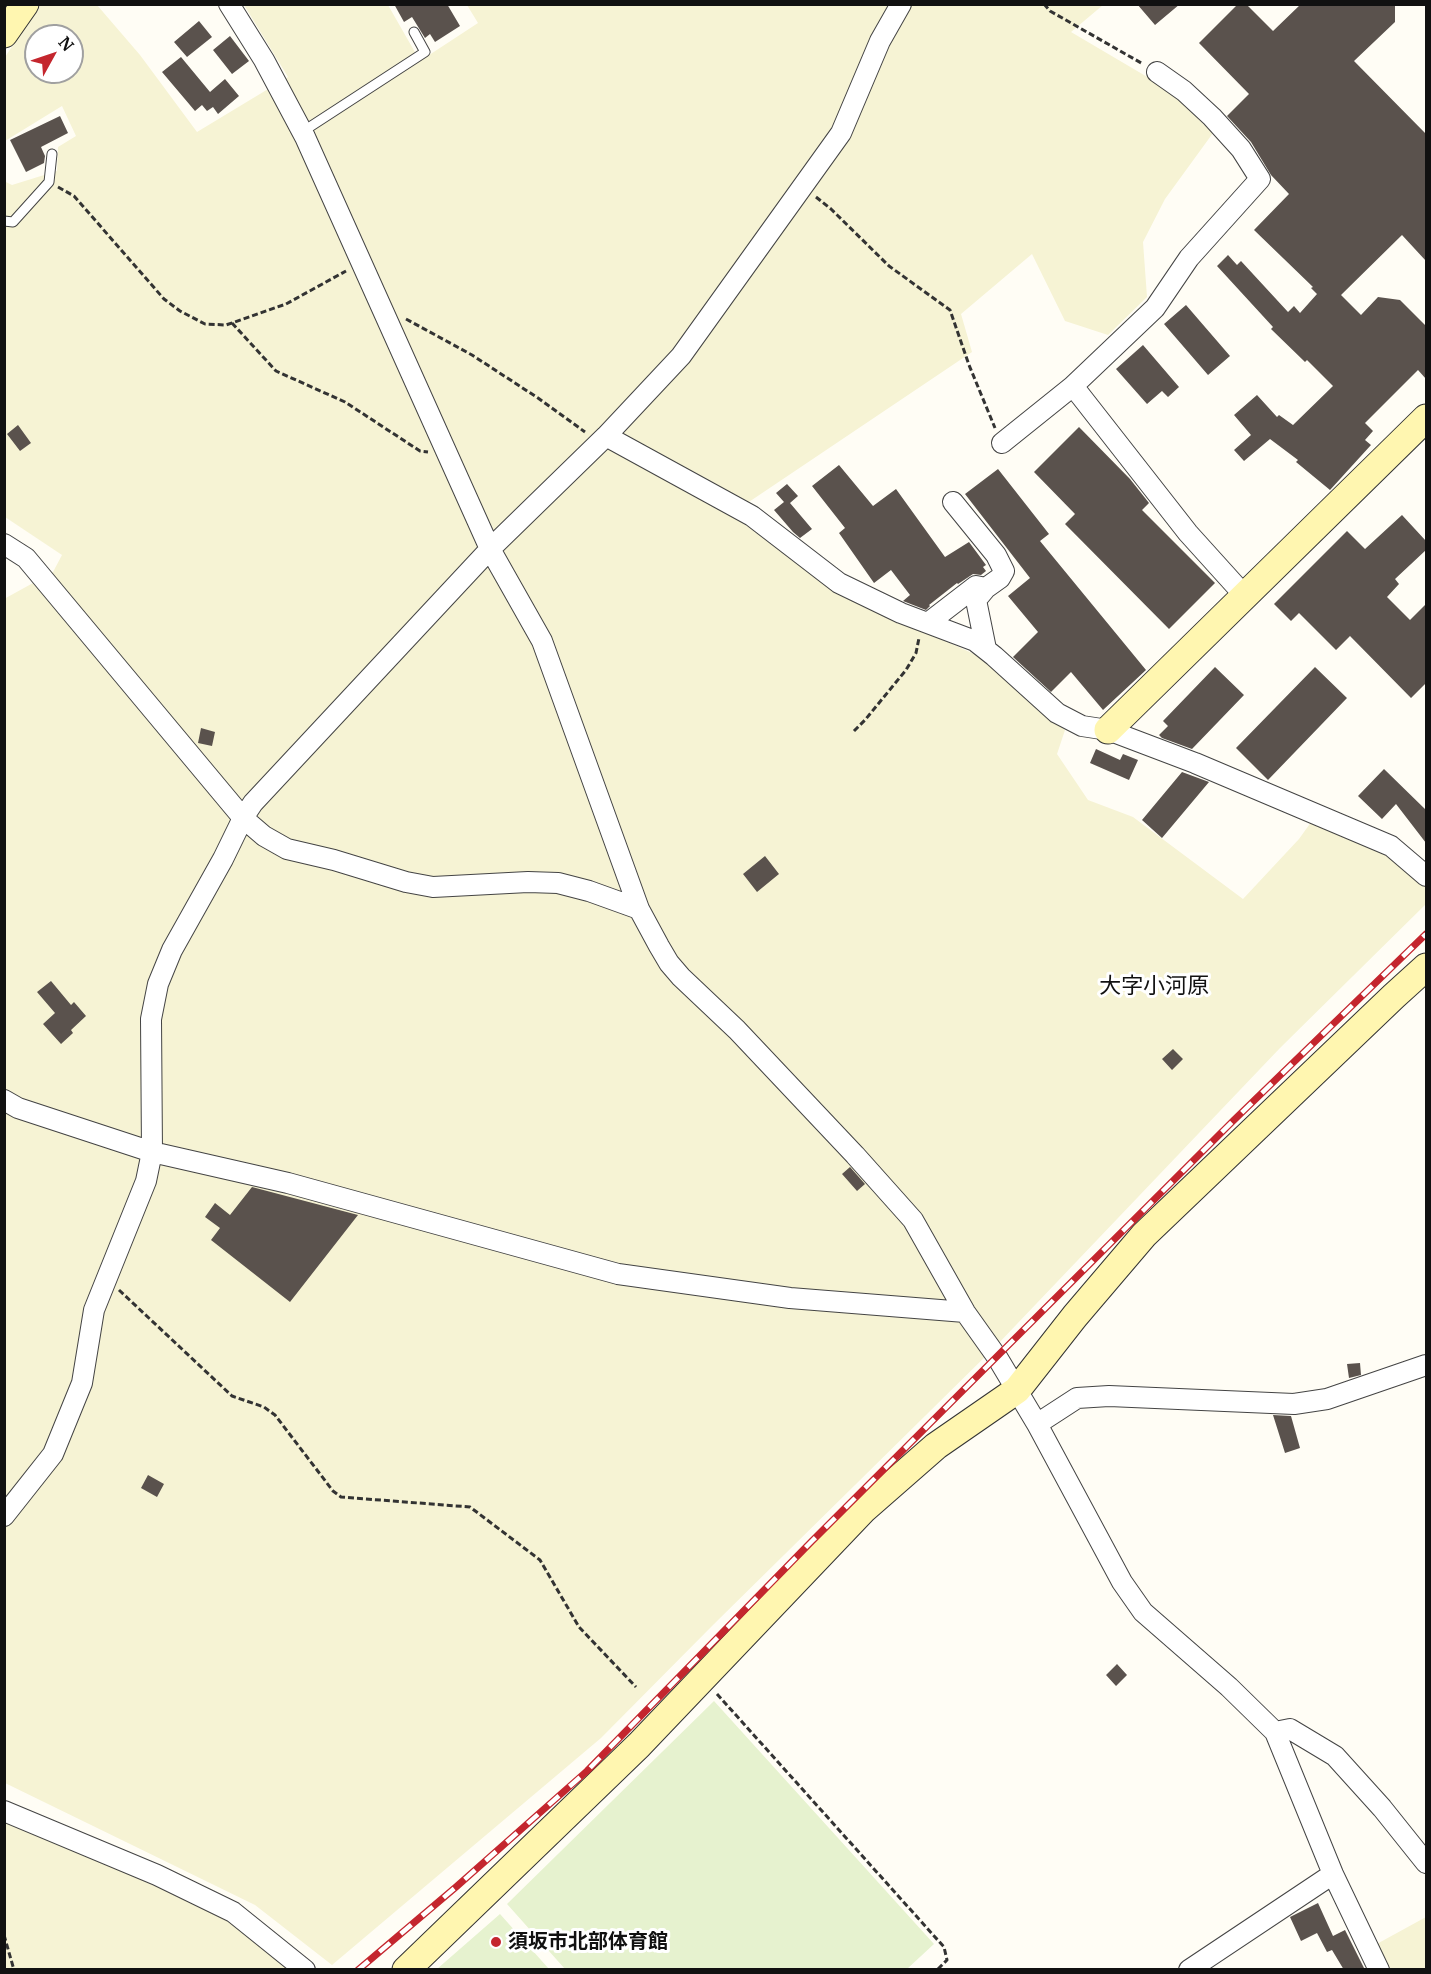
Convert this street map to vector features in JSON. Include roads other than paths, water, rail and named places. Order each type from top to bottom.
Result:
[{"type":"street","points":[[4,34],[25,4]]},
{"type":"street","points":[[229,4],[264,60],[302,132],[490,549],[542,641],[639,909],[669,963],[855,1155],[913,1220],[965,1312],[997,1357],[1037,1424],[1122,1582],[1143,1612],[1229,1687],[1275,1732],[1333,1874],[1379,1970]]},
{"type":"street","points":[[4,1516],[53,1454],[82,1383],[94,1310],[146,1180],[152,1152],[150,1019],[158,984],[172,950],[243,818],[254,803],[490,549],[604,438],[681,356],[842,133],[880,40],[901,4]]},
{"type":"street","points":[[1002,443],[1073,386],[1155,308],[1189,258],[1260,179],[1240,149],[1212,117],[1184,91],[1157,72]]},
{"type":"street","points":[[1073,386],[1188,533],[1244,595]]},
{"type":"street","points":[[1108,730],[1426,418]]},
{"type":"street","points":[[604,438],[752,516],[839,582],[901,613],[975,641],[1057,713],[1082,726],[1108,730],[1206,767],[1391,846],[1426,876]]},
{"type":"street","points":[[953,502],[996,555],[1004,571],[976,600],[986,649]]},
{"type":"street","points":[[4,544],[26,558],[243,818],[264,836],[287,849],[334,860],[406,882],[433,887],[528,882],[558,884],[588,891],[639,909]]},
{"type":"street","points":[[925,622],[976,586],[986,588]]},
{"type":"street","points":[[406,1970],[639,1744],[864,1509],[936,1446],[1017,1390],[1075,1316],[1144,1235],[1426,967]]},
{"type":"street","points":[[4,1100],[18,1108],[152,1152],[288,1183],[618,1274],[790,1298],[965,1312]]},
{"type":"street","points":[[1037,1424],[1077,1398],[1109,1396],[1294,1404],[1327,1399],[1426,1365]]},
{"type":"street","points":[[1275,1732],[1290,1729],[1335,1756],[1382,1808],[1426,1863]]},
{"type":"street","points":[[4,1811],[157,1875],[233,1912],[305,1970]]},
{"type":"street","points":[[1189,1970],[1333,1874]]},
{"type":"lane","points":[[302,132],[425,52],[414,32]]},
{"type":"lane","points":[[4,221],[13,222],[49,182],[52,154]]},
{"type":"railway","points":[[358,1970],[587,1771],[812,1541],[1234,1120],[1426,934]]},
{"type":"place","name":"須坂市北部体育館","points":[[496,1942]]},
{"type":"district","name":"大字小河原","points":[[1154,987]]}]
